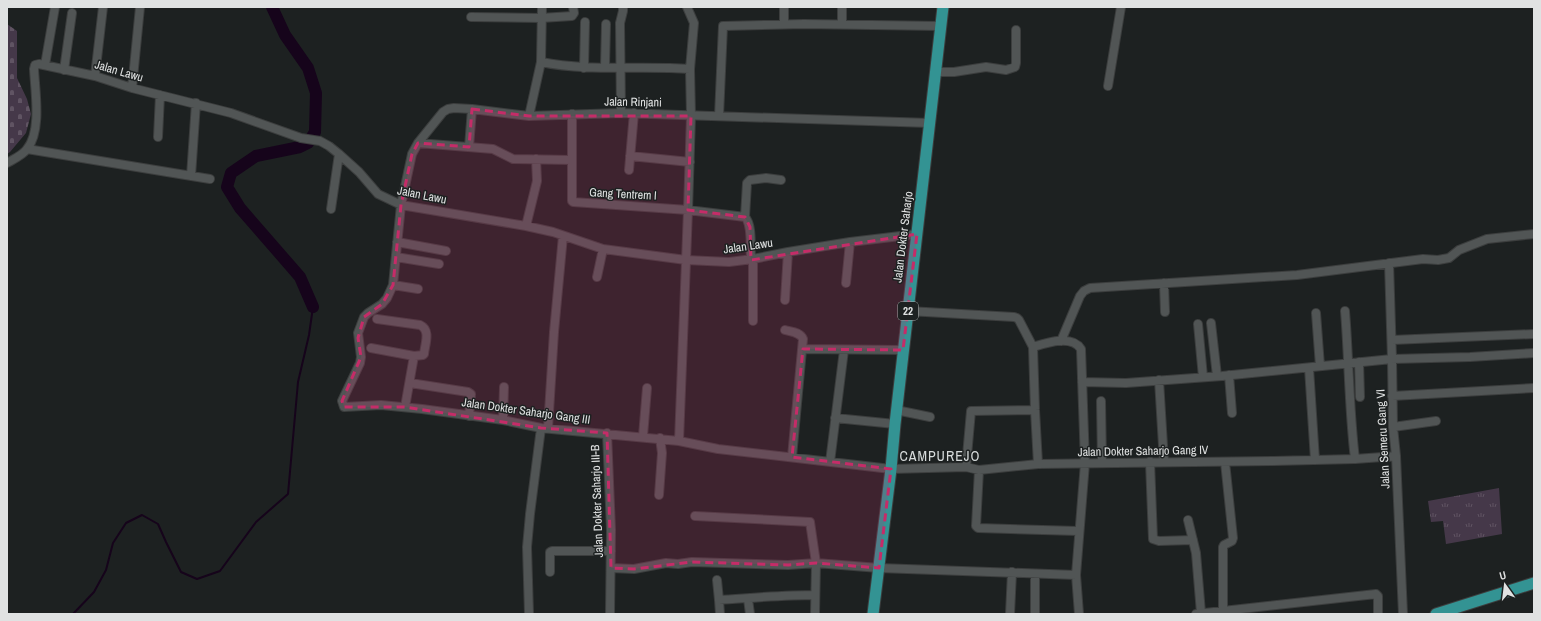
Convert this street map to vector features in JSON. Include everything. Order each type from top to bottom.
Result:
[{"type":"highway","name":"Jalan Dokter Saharjo","points":[[873,614],[943,7]]},
{"type":"highway","points":[[1436,614],[1534,583]]},
{"type":"street","points":[[7,163],[27,149],[35,131],[36,104],[34,69],[35,65],[45,65],[55,7]]},
{"type":"street","points":[[95,76],[103,7]]},
{"type":"street","points":[[132,88],[140,7]]},
{"type":"street","points":[[529,116],[541,62],[542,7]]},
{"type":"street","points":[[471,18],[541,18],[572,16],[574,13],[573,7]]},
{"type":"street","points":[[621,113],[620,23],[623,7]]},
{"type":"street","points":[[679,441],[690,162],[690,69],[694,23],[687,7]]},
{"type":"street","points":[[784,7],[784,24]]},
{"type":"street","points":[[842,7],[842,24]]},
{"type":"street","points":[[1108,86],[1121,7]]},
{"type":"street","points":[[64,70],[72,13]]},
{"type":"street","points":[[584,68],[585,22]]},
{"type":"street","points":[[606,24],[606,67]]},
{"type":"street","points":[[719,116],[723,26],[784,24],[941,26]]},
{"type":"street","points":[[936,72],[954,72],[986,67],[1010,70],[1016,63],[1016,30]]},
{"type":"street","points":[[541,62],[584,68],[620,67],[690,69]]},
{"type":"street","name":"Jalan Lawu","points":[[45,65],[95,76],[132,88],[196,103],[245,117],[301,138],[320,141],[329,146],[359,172],[378,194],[401,205],[526,226],[603,248],[686,260],[714,262],[752,260],[788,252],[850,242],[917,234]]},
{"type":"street","points":[[158,137],[160,95]]},
{"type":"street","points":[[191,176],[196,103]]},
{"type":"street","name":"Jalan Rinjani","points":[[393,285],[401,205],[412,154],[418,143],[443,112],[448,109],[472,109],[529,116],[634,113],[930,123]]},
{"type":"street","points":[[469,147],[472,109]]},
{"type":"street","points":[[629,170],[634,113]]},
{"type":"street","name":"Gang Tentrem I","points":[[572,114],[572,201],[575,203],[688,210]]},
{"type":"street","points":[[418,143],[493,149],[513,159],[572,160]]},
{"type":"street","points":[[27,149],[210,179]]},
{"type":"street","points":[[331,209],[339,154]]},
{"type":"street","points":[[630,156],[690,162]]},
{"type":"street","points":[[526,226],[537,181],[536,159]]},
{"type":"street","points":[[745,218],[747,183],[750,180],[766,178],[781,180]]},
{"type":"street","points":[[688,210],[745,218],[748,220],[750,227],[752,260],[753,321]]},
{"type":"street","points":[[1061,341],[1080,296],[1084,291],[1090,288],[1297,275],[1424,259],[1443,259],[1449,258],[1459,250],[1486,239],[1534,234]]},
{"type":"street","points":[[529,614],[527,547],[530,514],[545,428],[564,236]]},
{"type":"street","points":[[397,242],[446,251]]},
{"type":"street","points":[[846,284],[850,242]]},
{"type":"street","points":[[597,277],[603,248]]},
{"type":"street","points":[[785,300],[788,252]]},
{"type":"street","points":[[396,257],[439,264]]},
{"type":"street","name":"Jalan Semeru Gang VI","points":[[1389,263],[1393,427],[1396,456],[1403,614]]},
{"type":"street","points":[[1164,284],[1165,312]]},
{"type":"street","points":[[393,285],[418,289]]},
{"type":"street","name":"Jalan Dokter Saharjo Gang III","points":[[393,285],[382,304],[364,316],[358,333],[361,357],[360,363],[342,401],[344,406],[381,405],[405,407],[503,420],[545,428],[643,436],[679,441],[718,449],[891,468]]},
{"type":"street","points":[[908,310],[1017,318],[1033,347],[1038,464]]},
{"type":"street","points":[[1345,311],[1349,363],[1350,417],[1355,459]]},
{"type":"street","points":[[1316,313],[1320,366]]},
{"type":"street","points":[[371,348],[414,356],[424,354],[427,331],[425,327],[377,319]]},
{"type":"street","points":[[1211,323],[1217,376]]},
{"type":"street","points":[[1198,324],[1203,377]]},
{"type":"street","points":[[785,330],[802,335],[803,339],[792,457]]},
{"type":"street","points":[[1392,340],[1534,334]]},
{"type":"street","points":[[1033,347],[1049,342],[1068,341],[1080,346],[1081,349],[1085,463],[1078,531],[1076,575],[1079,614]]},
{"type":"street","points":[[803,349],[904,350]]},
{"type":"street","points":[[830,462],[844,350]]},
{"type":"street","points":[[1082,382],[1114,384],[1309,368],[1392,359],[1470,357],[1534,353]]},
{"type":"street","points":[[405,407],[414,356]]},
{"type":"street","points":[[1359,362],[1360,397]]},
{"type":"street","points":[[1309,368],[1314,460]]},
{"type":"street","points":[[1229,375],[1232,413]]},
{"type":"street","points":[[1159,380],[1164,462]]},
{"type":"street","points":[[410,383],[468,392],[471,394],[469,416]]},
{"type":"street","points":[[503,420],[504,387]]},
{"type":"street","points":[[643,436],[647,388]]},
{"type":"street","points":[[1392,396],[1534,388]]},
{"type":"street","points":[[1101,401],[1102,463]]},
{"type":"street","points":[[896,410],[930,417]]},
{"type":"street","points":[[966,468],[971,411],[1035,410]]},
{"type":"street","points":[[835,418],[895,424]]},
{"type":"street","points":[[1393,427],[1436,421]]},
{"type":"street","name":"Jalan Dokter Saharjo III-B","points":[[607,433],[611,551],[610,614]]},
{"type":"street","points":[[659,495],[662,453],[660,438]]},
{"type":"street","name":"Jalan Dokter Saharjo Gang IV","points":[[891,468],[966,468],[979,470],[1038,464],[1314,460],[1396,456]]},
{"type":"street","points":[[1150,462],[1153,539],[1159,541],[1193,540]]},
{"type":"street","points":[[1223,611],[1223,547],[1232,541],[1233,538],[1224,462]]},
{"type":"street","points":[[979,470],[976,526],[978,528],[1078,531]]},
{"type":"street","points":[[695,516],[791,522],[807,521],[811,524],[816,563],[815,614]]},
{"type":"street","points":[[1188,520],[1196,553],[1201,614]]},
{"type":"street","points":[[550,572],[550,552],[552,551],[611,551]]},
{"type":"street","points":[[611,568],[634,569],[666,563],[678,564],[692,562],[788,565],[816,563],[879,568],[1076,575]]},
{"type":"street","points":[[1010,614],[1012,572]]},
{"type":"street","points":[[1035,574],[1035,614]]},
{"type":"street","points":[[717,580],[720,614]]},
{"type":"street","points":[[1196,614],[1376,594],[1378,596],[1378,614]]},
{"type":"street","points":[[719,600],[748,599],[778,595],[816,595]]},
{"type":"street","points":[[748,599],[750,614]]},
{"type":"highlighted area","points":[[472,109],[529,116],[691,116],[688,210],[745,217],[750,227],[751,260],[917,234],[903,350],[803,349],[792,457],[891,469],[879,568],[816,563],[788,565],[692,562],[634,569],[611,568],[607,433],[541,428],[405,407],[344,407],[342,401],[361,357],[358,338],[364,317],[382,304],[393,285],[401,205],[412,154],[418,143],[469,147]]},
{"type":"green space","points":[[7,24],[17,31],[17,78],[27,99],[31,114],[26,133],[7,154]]},
{"type":"green space","points":[[1499,488],[1502,534],[1446,544],[1443,521],[1431,522],[1428,501]]},
{"type":"waterway","points":[[272,7],[285,35],[308,68],[316,93],[315,132],[308,143],[300,147],[256,156],[231,173],[227,187],[240,208],[300,277],[313,307]]},
{"type":"waterway","points":[[73,614],[94,592],[106,570],[113,543],[126,523],[142,515],[158,524],[181,572],[197,579],[220,571],[256,522],[288,494],[298,382],[309,335],[313,307]]},
{"type":"district","name":"CAMPUREJO","points":[[940,456]]}]
